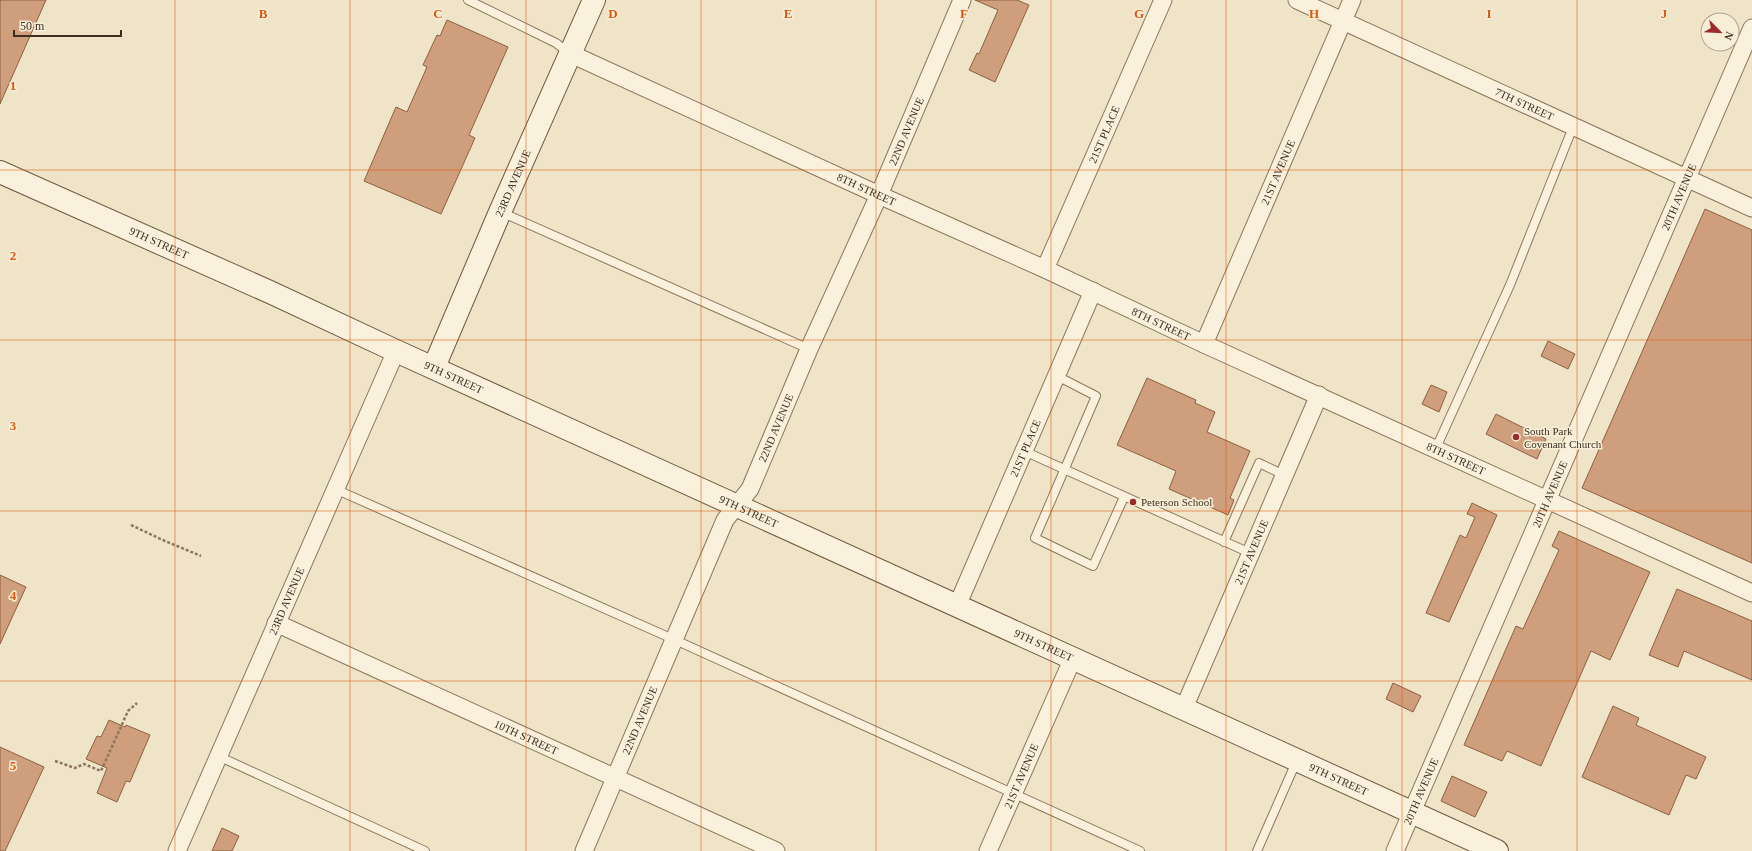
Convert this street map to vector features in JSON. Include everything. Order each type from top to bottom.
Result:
[{"type":"street","name":"23RD AVENUE","points":[[434,367],[500,212],[594,0]]},
{"type":"street","name":"22ND AVENUE","points":[[584,851],[616,778],[673,639],[725,520],[750,489],[809,350],[879,195],[962,0]]},
{"type":"street","name":"21ST PLACE","points":[[1045,269],[1163,0]]},
{"type":"street","name":"7TH STREET","points":[[1297,0],[1752,208]]},
{"type":"street","name":"21ST AVENUE","points":[[1204,344],[1352,0]]},
{"type":"street","name":"20TH AVENUE","points":[[1395,851],[1752,28]]},
{"type":"street","name":"8TH STREET","points":[[571,54],[1045,269],[1204,344],[1436,448],[1752,593]]},
{"type":"street","name":"9TH STREET","points":[[0,172],[272,293],[396,351],[1497,851]]},
{"type":"street","name":"21ST PLACE","points":[[957,606],[1093,291]]},
{"type":"street","name":"23RD AVENUE","points":[[177,851],[396,351]]},
{"type":"street","name":"21ST AVENUE","points":[[1184,708],[1319,395]]},
{"type":"street","name":"10TH STREET","points":[[276,623],[776,851]]},
{"type":"street","name":"21ST AVENUE","points":[[988,851],[1073,658]]},
{"type":"lane","points":[[468,0],[556,43],[571,54]]},
{"type":"lane","points":[[1436,448],[1510,285],[1573,127]]},
{"type":"lane","points":[[500,212],[809,350]]},
{"type":"lane","points":[[1057,376],[1096,396],[1035,538],[1093,566],[1124,497]]},
{"type":"lane","points":[[1024,451],[1250,553]]},
{"type":"lane","points":[[1224,542],[1259,463],[1284,475]]},
{"type":"lane","points":[[335,489],[673,639],[1140,851]]},
{"type":"lane","points":[[218,756],[425,851]]},
{"type":"lane","points":[[1257,851],[1297,760]]},
{"type":"path","points":[[131,525],[201,556]]},
{"type":"path","points":[[55,761],[75,768],[84,764],[101,772],[128,711],[137,702]]},
{"type":"building","points":[[0,0],[46,0],[0,104]]},
{"type":"building","points":[[975,0],[1017,0],[1029,5],[995,82],[969,70],[977,53],[979,54],[998,10]]},
{"type":"building","points":[[447,20],[508,47],[469,135],[475,138],[441,214],[364,181],[396,107],[407,112],[427,67],[423,65],[437,35],[440,36]]},
{"type":"building","points":[[1705,209],[1752,230],[1752,563],[1582,488]]},
{"type":"building","points":[[1548,341],[1575,354],[1568,369],[1541,356]]},
{"type":"building","points":[[1147,378],[1196,400],[1195,403],[1215,412],[1207,432],[1250,451],[1230,498],[1234,500],[1228,515],[1169,489],[1176,471],[1117,445]]},
{"type":"building","points":[[1431,385],[1447,392],[1439,412],[1422,404]]},
{"type":"building","name":"South Park Covenant Church","points":[[1496,414],[1546,439],[1537,459],[1486,434]]},
{"type":"building","points":[[1472,503],[1497,515],[1449,622],[1426,613],[1460,535],[1466,538],[1475,517],[1467,514]]},
{"type":"building","points":[[1559,531],[1650,572],[1610,660],[1591,651],[1541,766],[1507,751],[1502,761],[1464,745],[1516,626],[1523,629],[1559,550],[1552,546]]},
{"type":"building","points":[[0,575],[26,587],[0,644]]},
{"type":"building","points":[[1677,589],[1752,621],[1752,680],[1684,651],[1678,667],[1649,655]]},
{"type":"building","points":[[1393,683],[1421,696],[1413,712],[1386,699]]},
{"type":"building","points":[[1613,706],[1639,718],[1636,725],[1706,757],[1696,779],[1686,775],[1669,815],[1582,777]]},
{"type":"building","points":[[109,720],[150,735],[130,782],[126,781],[117,802],[97,793],[107,768],[86,759],[97,736],[101,737]]},
{"type":"building","points":[[0,747],[44,767],[5,851],[0,851]]},
{"type":"building","points":[[1452,776],[1487,792],[1475,817],[1441,801]]},
{"type":"building","points":[[222,828],[239,836],[232,851],[212,851]]},
{"type":"place","name":"South Park Covenant Church","points":[[1516,437]]},
{"type":"place","name":"Peterson School","points":[[1133,502]]}]
